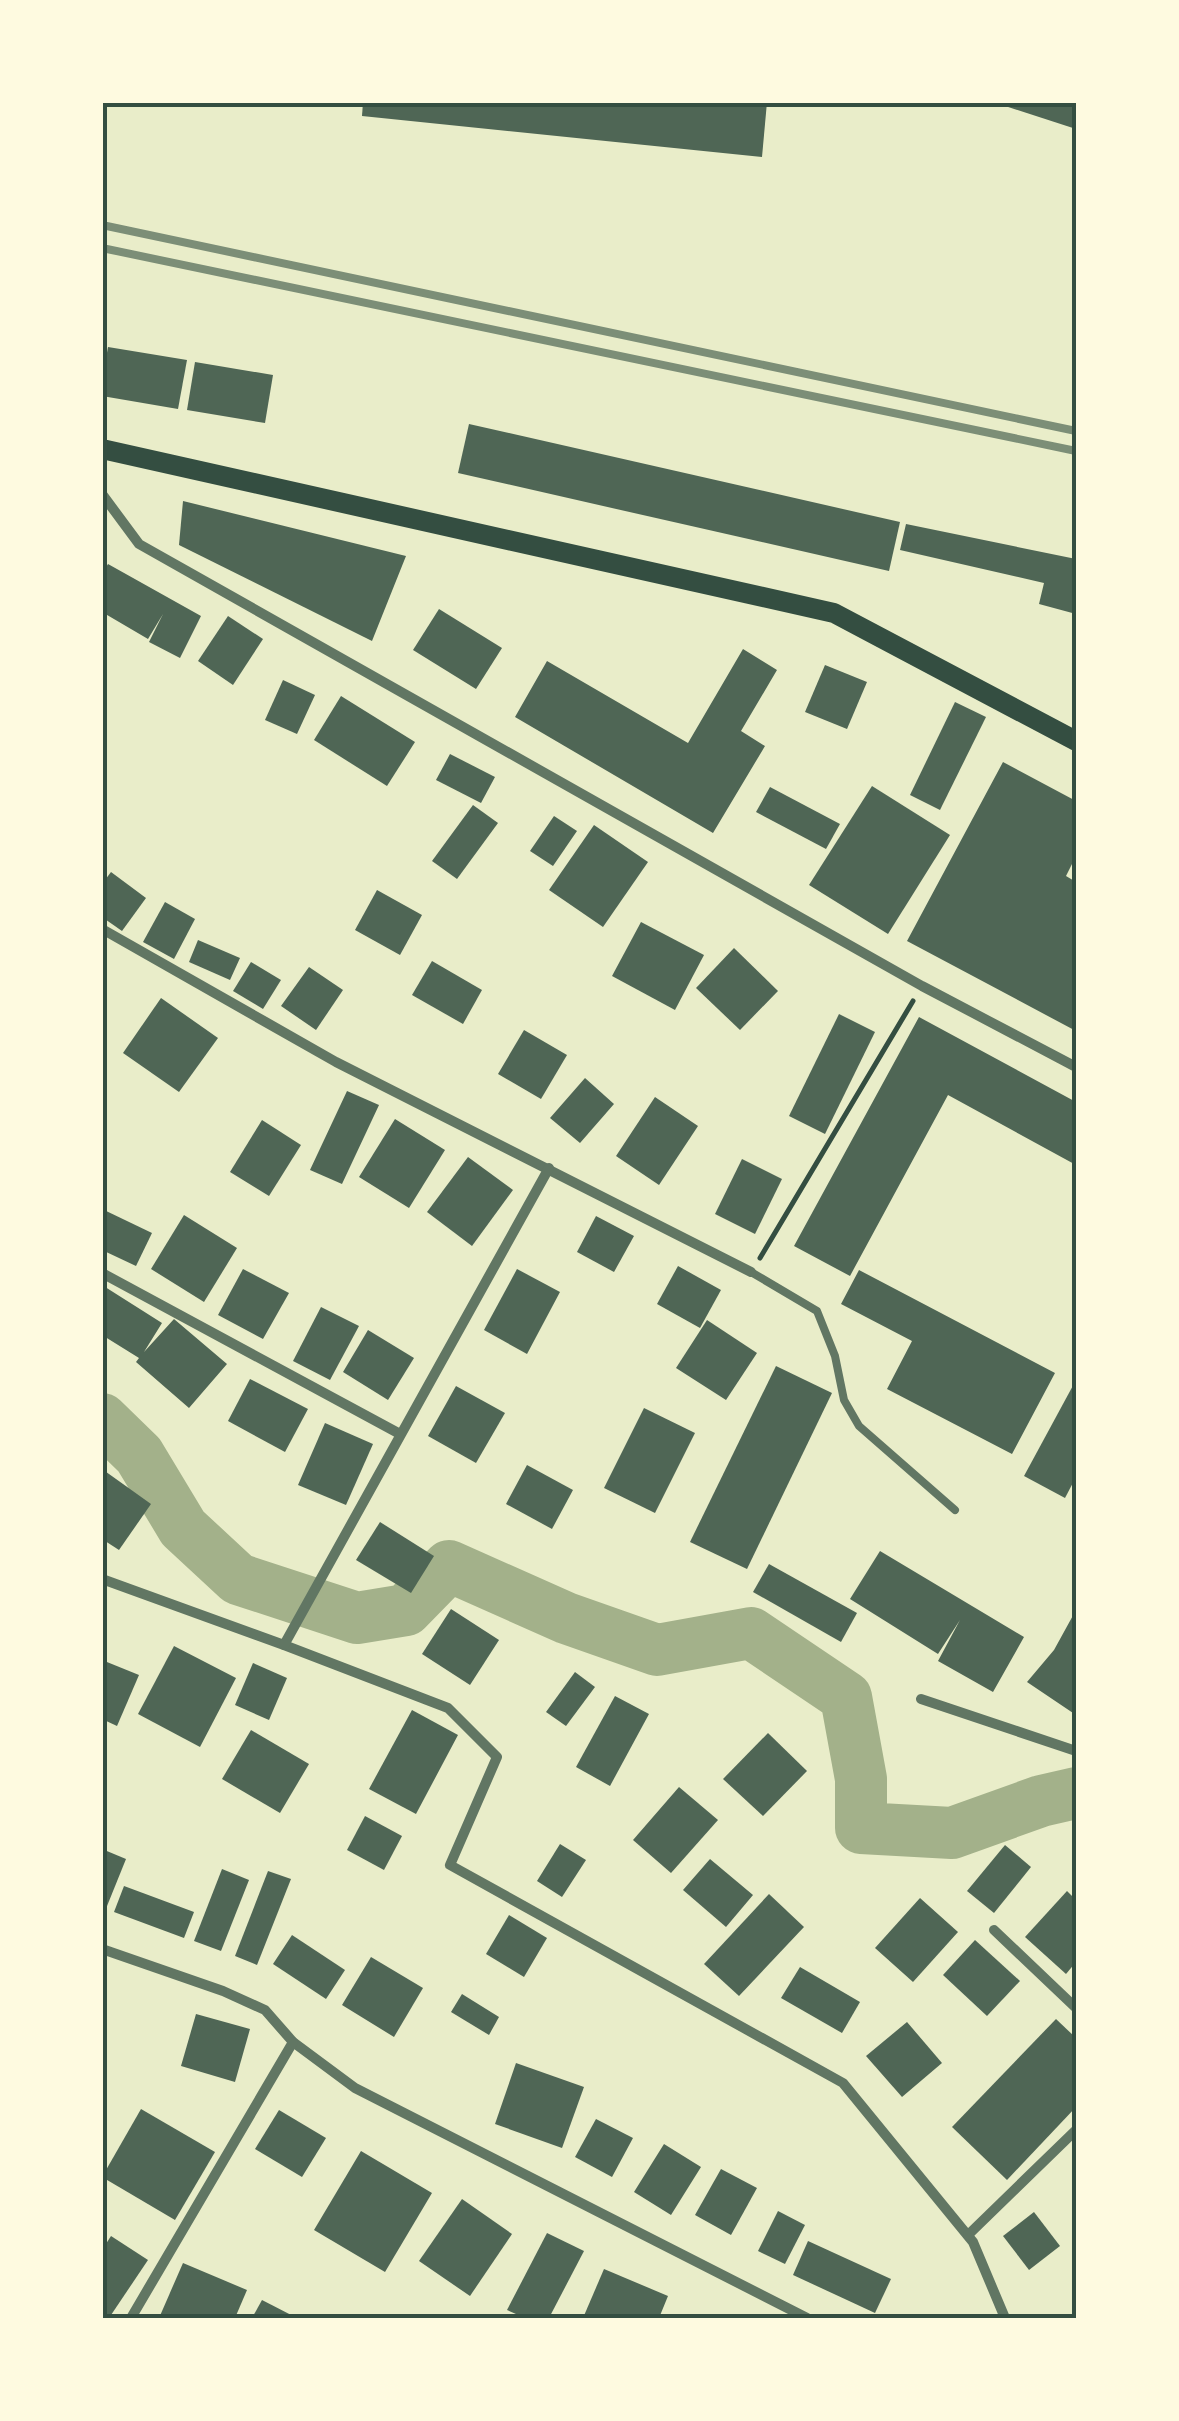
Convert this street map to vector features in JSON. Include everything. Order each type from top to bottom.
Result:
[{"type":"main road","points":[[102,449],[834,613],[1076,740]]},
{"type":"street","points":[[102,494],[139,544],[922,986],[1076,1066]]},
{"type":"street","points":[[102,929],[336,1062],[751,1272]]},
{"type":"street","points":[[284,1645],[549,1168]]},
{"type":"street","points":[[102,1273],[400,1434]]},
{"type":"street","points":[[102,1580],[448,1708],[497,1756],[450,1865],[842,2083],[968,2234],[1005,2318]]},
{"type":"street","points":[[921,1700],[1076,1751]]},
{"type":"street","points":[[994,1930],[1076,2008]]},
{"type":"street","points":[[102,1949],[223,1990],[265,2010],[293,2042],[356,2088],[807,2318]]},
{"type":"street","points":[[131,2318],[293,2042]]},
{"type":"street","points":[[968,2234],[1076,2130]]},
{"type":"lane","points":[[751,1272],[817,1311],[835,1356],[844,1400],[859,1426],[955,1510]]},
{"type":"path","points":[[751,1272],[922,986]]},
{"type":"building","points":[[363,102],[767,102],[762,157],[362,116]]},
{"type":"building","points":[[1076,102],[1076,129],[996,103]]},
{"type":"building","points":[[108,347],[187,360],[178,409],[102,396]]},
{"type":"building","points":[[195,362],[273,375],[265,423],[187,410]]},
{"type":"building","points":[[469,424],[900,522],[889,571],[458,473]]},
{"type":"building","points":[[183,501],[406,556],[372,641],[179,545]]},
{"type":"building","points":[[906,524],[1076,559],[1076,614],[1039,604],[1044,583],[900,550]]},
{"type":"building","points":[[108,564],[201,616],[180,658],[149,642],[163,614],[148,639],[102,612],[102,574]]},
{"type":"building","points":[[439,609],[502,648],[476,689],[413,650]]},
{"type":"building","points":[[228,616],[263,639],[233,685],[198,661]]},
{"type":"building","points":[[743,649],[777,670],[741,731],[765,746],[713,833],[515,717],[547,661],[688,743]]},
{"type":"building","points":[[825,665],[867,682],[847,729],[805,712]]},
{"type":"building","points":[[283,680],[315,695],[297,734],[265,720]]},
{"type":"building","points":[[341,696],[415,742],[387,786],[314,740]]},
{"type":"building","points":[[955,702],[986,717],[940,810],[910,795]]},
{"type":"building","points":[[450,754],[495,777],[481,803],[436,780]]},
{"type":"building","points":[[1003,762],[1076,801],[1076,856],[1066,876],[1076,882],[1076,1031],[907,941]]},
{"type":"building","points":[[872,786],[950,835],[888,934],[809,885]]},
{"type":"building","points":[[770,787],[840,824],[826,849],[756,812]]},
{"type":"building","points":[[473,805],[498,823],[457,879],[432,861]]},
{"type":"building","points":[[554,816],[577,831],[553,866],[530,851]]},
{"type":"building","points":[[594,825],[648,862],[603,927],[549,890]]},
{"type":"building","points":[[111,872],[146,898],[122,931],[102,917],[102,884]]},
{"type":"building","points":[[377,890],[422,915],[400,955],[355,930]]},
{"type":"building","points":[[165,902],[195,919],[174,959],[143,942]]},
{"type":"building","points":[[641,922],[704,955],[675,1010],[612,976]]},
{"type":"building","points":[[198,940],[240,958],[230,980],[189,962]]},
{"type":"building","points":[[734,948],[778,991],[740,1030],[696,988]]},
{"type":"building","points":[[432,961],[482,990],[463,1024],[412,995]]},
{"type":"building","points":[[251,962],[281,980],[263,1009],[233,991]]},
{"type":"building","points":[[309,967],[343,990],[316,1030],[281,1006]]},
{"type":"building","points":[[161,998],[218,1038],[179,1092],[123,1053]]},
{"type":"building","points":[[839,1014],[875,1032],[825,1134],[789,1116]]},
{"type":"building","points":[[919,1017],[1076,1102],[1076,1165],[948,1095],[850,1276],[794,1246]]},
{"type":"building","points":[[524,1030],[567,1055],[541,1099],[498,1074]]},
{"type":"building","points":[[585,1078],[614,1104],[580,1143],[550,1118]]},
{"type":"building","points":[[347,1091],[379,1105],[342,1184],[310,1170]]},
{"type":"building","points":[[655,1097],[698,1126],[659,1185],[616,1156]]},
{"type":"building","points":[[395,1119],[445,1150],[409,1208],[359,1177]]},
{"type":"building","points":[[262,1120],[301,1145],[269,1196],[230,1172]]},
{"type":"building","points":[[468,1157],[513,1190],[472,1246],[427,1212]]},
{"type":"building","points":[[742,1159],[782,1179],[755,1234],[715,1214]]},
{"type":"building","points":[[102,1209],[152,1233],[136,1266],[102,1250]]},
{"type":"building","points":[[184,1215],[237,1248],[204,1302],[151,1269]]},
{"type":"building","points":[[596,1216],[634,1236],[614,1272],[577,1252]]},
{"type":"building","points":[[678,1266],[721,1290],[700,1328],[657,1304]]},
{"type":"building","points":[[243,1269],[289,1293],[263,1339],[218,1315]]},
{"type":"building","points":[[517,1269],[560,1292],[527,1354],[484,1330]]},
{"type":"building","points":[[859,1270],[1055,1373],[1012,1454],[887,1389],[912,1341],[841,1304]]},
{"type":"building","points":[[102,1285],[162,1323],[144,1352],[174,1319],[227,1364],[189,1408],[136,1362],[139,1358],[102,1335]]},
{"type":"building","points":[[321,1307],[359,1326],[330,1380],[293,1361]]},
{"type":"building","points":[[707,1320],[757,1353],[726,1400],[676,1368]]},
{"type":"building","points":[[368,1330],[414,1358],[388,1400],[343,1372]]},
{"type":"building","points":[[776,1366],[832,1393],[747,1569],[690,1542]]},
{"type":"building","points":[[250,1379],[308,1409],[285,1452],[228,1421]]},
{"type":"building","points":[[1076,1380],[1076,1477],[1065,1498],[1024,1476]]},
{"type":"building","points":[[456,1386],[505,1413],[476,1463],[428,1436]]},
{"type":"building","points":[[644,1408],[695,1433],[655,1513],[604,1488]]},
{"type":"building","points":[[325,1423],[373,1444],[346,1505],[298,1485]]},
{"type":"building","points":[[527,1465],[573,1490],[552,1529],[506,1504]]},
{"type":"building","points":[[102,1469],[151,1504],[119,1550],[102,1539]]},
{"type":"building","points":[[380,1522],[434,1556],[411,1593],[356,1560]]},
{"type":"building","points":[[880,1551],[1024,1637],[993,1692],[938,1661],[960,1620],[938,1654],[850,1599]]},
{"type":"building","points":[[769,1564],[857,1613],[841,1642],[753,1592]]},
{"type":"building","points":[[451,1609],[499,1640],[470,1685],[422,1654]]},
{"type":"building","points":[[1076,1610],[1076,1715],[1027,1682],[1054,1650]]},
{"type":"building","points":[[174,1646],[236,1678],[200,1747],[138,1714]]},
{"type":"building","points":[[102,1660],[139,1675],[117,1726],[102,1719]]},
{"type":"building","points":[[253,1663],[287,1678],[269,1720],[235,1705]]},
{"type":"building","points":[[575,1672],[595,1687],[566,1726],[546,1712]]},
{"type":"building","points":[[615,1696],[649,1714],[610,1786],[576,1767]]},
{"type":"building","points":[[412,1710],[458,1735],[416,1814],[369,1789]]},
{"type":"building","points":[[251,1730],[309,1764],[280,1813],[222,1779]]},
{"type":"building","points":[[768,1733],[807,1771],[763,1816],[723,1779]]},
{"type":"building","points":[[679,1787],[718,1820],[671,1873],[633,1840]]},
{"type":"building","points":[[365,1816],[402,1836],[384,1870],[347,1850]]},
{"type":"building","points":[[560,1844],[586,1860],[562,1897],[537,1881]]},
{"type":"building","points":[[1005,1845],[1031,1867],[994,1913],[967,1891]]},
{"type":"building","points":[[102,1849],[126,1859],[103,1916],[102,1916]]},
{"type":"building","points":[[710,1859],[753,1895],[726,1927],[683,1890]]},
{"type":"building","points":[[222,1869],[249,1880],[221,1951],[194,1941]]},
{"type":"building","points":[[268,1871],[291,1879],[257,1965],[235,1956]]},
{"type":"building","points":[[124,1886],[194,1912],[184,1938],[114,1912]]},
{"type":"building","points":[[1067,1891],[1076,1900],[1076,1962],[1066,1974],[1025,1937]]},
{"type":"building","points":[[769,1894],[804,1927],[739,1996],[704,1964]]},
{"type":"building","points":[[920,1898],[958,1932],[913,1982],[875,1948]]},
{"type":"building","points":[[509,1915],[547,1938],[524,1977],[486,1954]]},
{"type":"building","points":[[292,1935],[345,1970],[326,1999],[273,1964]]},
{"type":"building","points":[[975,1940],[1020,1981],[987,2016],[943,1975]]},
{"type":"building","points":[[371,1957],[423,1988],[394,2037],[342,2005]]},
{"type":"building","points":[[800,1967],[860,2002],[842,2033],[781,1998]]},
{"type":"building","points":[[462,1994],[499,2017],[489,2035],[451,2012]]},
{"type":"building","points":[[196,2014],[250,2029],[235,2082],[181,2066]]},
{"type":"building","points":[[1056,2019],[1076,2038],[1076,2107],[1007,2180],[952,2127]]},
{"type":"building","points":[[907,2022],[942,2063],[902,2097],[866,2056]]},
{"type":"building","points":[[516,2063],[584,2087],[562,2148],[495,2124]]},
{"type":"building","points":[[141,2109],[215,2152],[175,2220],[102,2177]]},
{"type":"building","points":[[279,2110],[326,2138],[302,2177],[255,2149]]},
{"type":"building","points":[[596,2119],[633,2138],[612,2177],[575,2157]]},
{"type":"building","points":[[664,2144],[701,2167],[671,2215],[634,2192]]},
{"type":"building","points":[[361,2151],[432,2193],[385,2272],[314,2230]]},
{"type":"building","points":[[721,2169],[757,2188],[731,2235],[695,2215]]},
{"type":"building","points":[[462,2199],[512,2234],[470,2296],[419,2261]]},
{"type":"building","points":[[778,2211],[805,2225],[785,2264],[758,2251]]},
{"type":"building","points":[[1034,2212],[1060,2246],[1029,2270],[1003,2236]]},
{"type":"building","points":[[547,2233],[584,2251],[549,2318],[525,2318],[507,2310]]},
{"type":"building","points":[[111,2236],[148,2260],[109,2318],[102,2318],[102,2250]]},
{"type":"building","points":[[808,2241],[891,2279],[875,2313],[793,2275]]},
{"type":"building","points":[[183,2263],[247,2290],[235,2318],[159,2318]]},
{"type":"building","points":[[604,2269],[668,2296],[659,2318],[583,2318]]},
{"type":"building","points":[[262,2300],[297,2318],[252,2318]]},
{"type":"waterway","points":[[102,1419],[139,1455],[183,1528],[238,1579],[357,1618],[406,1610],[449,1566],[566,1618],[657,1650],[751,1633],[846,1697],[861,1779],[861,1828],[952,1833],[1041,1801],[1076,1793]]},
{"type":"railway","points":[[102,225],[1076,431]]},
{"type":"railway","points":[[102,248],[1076,451]]}]
